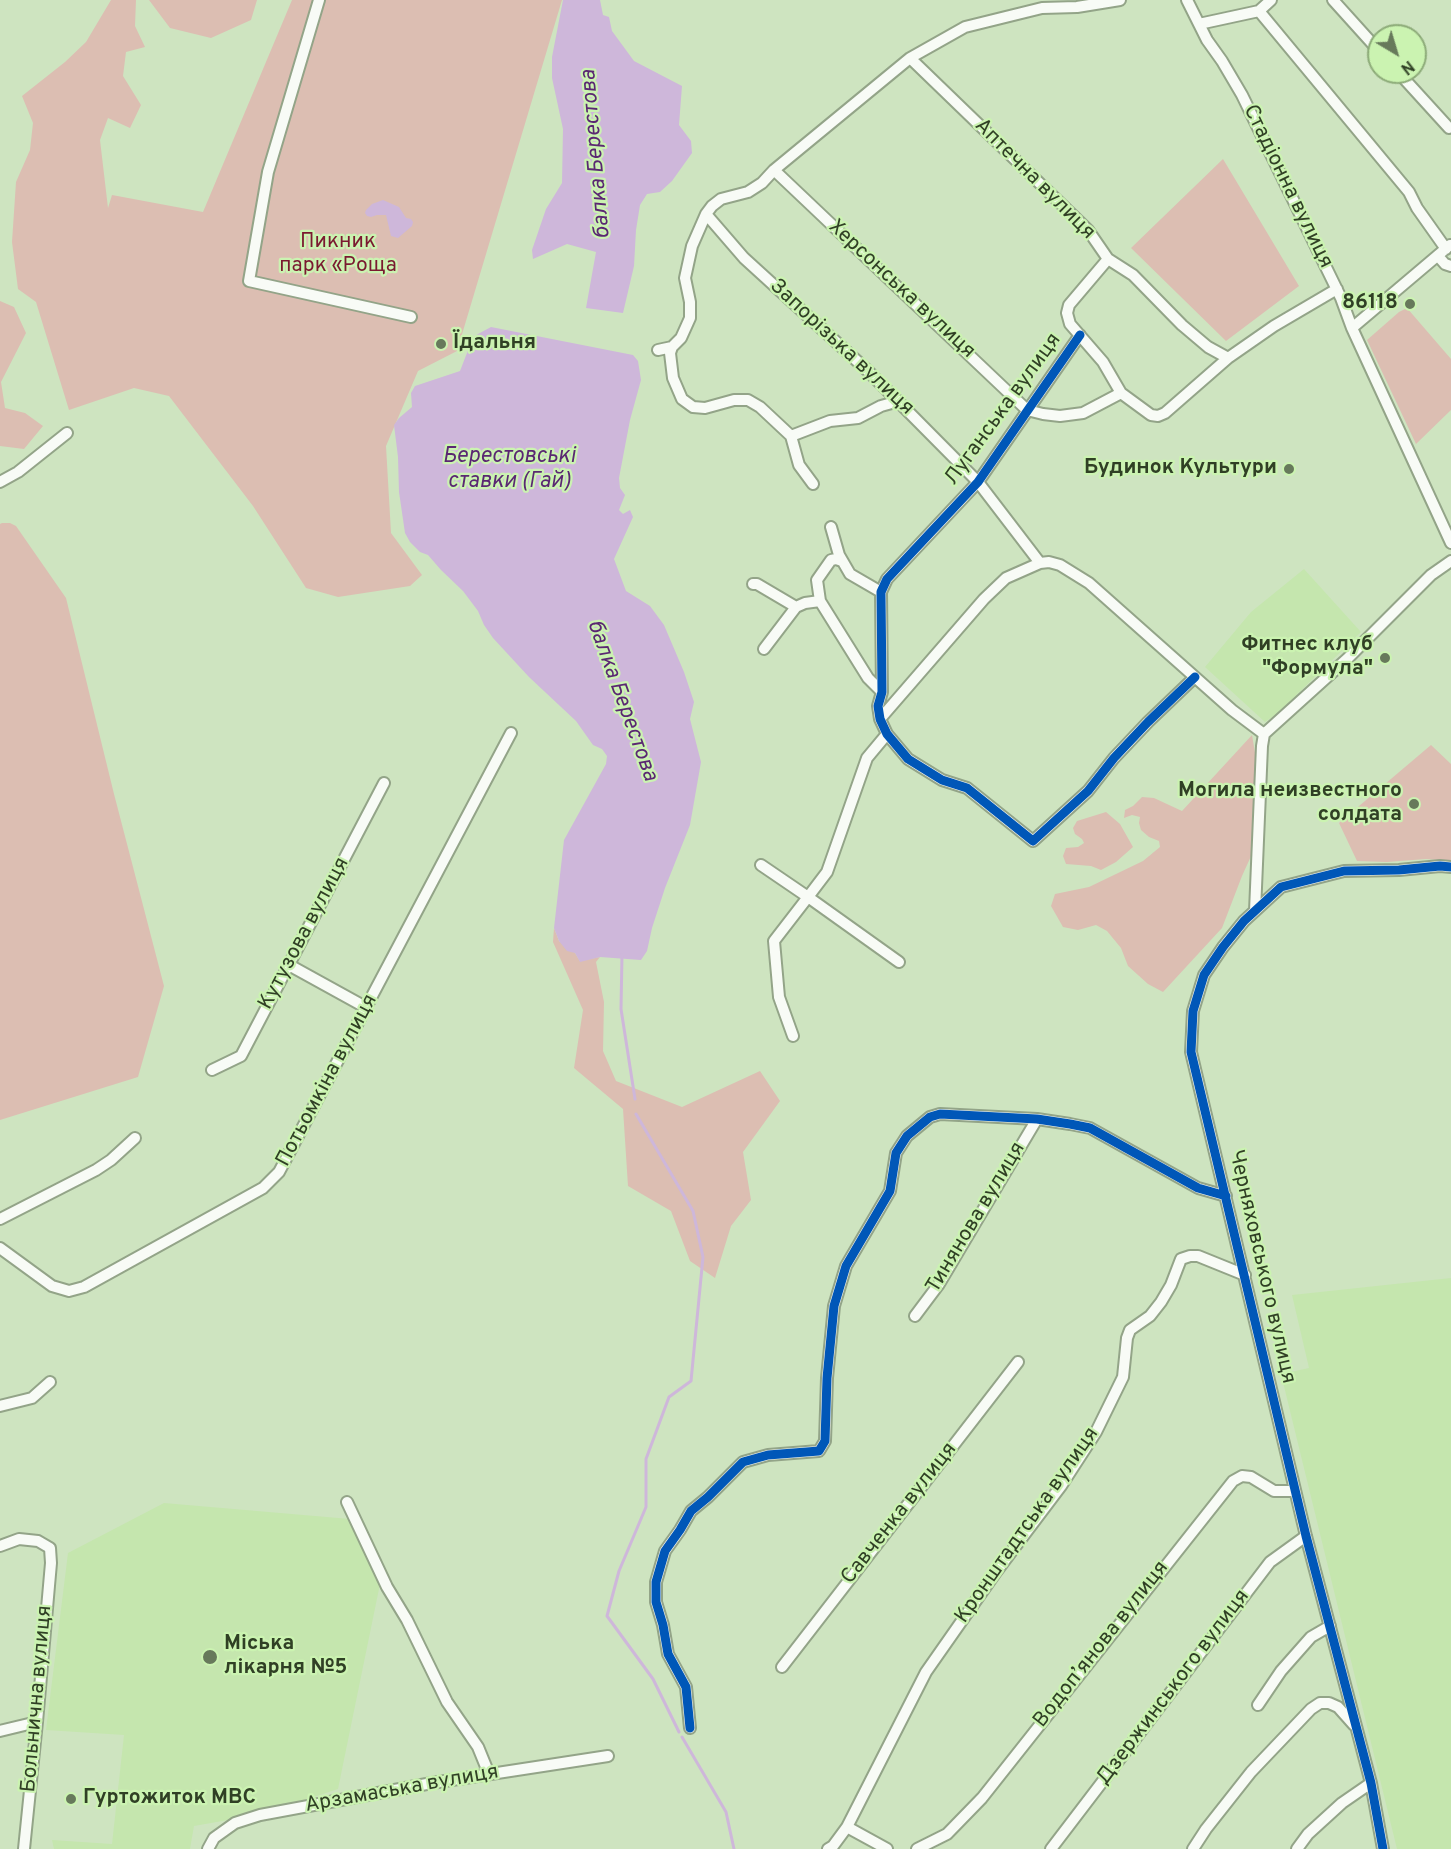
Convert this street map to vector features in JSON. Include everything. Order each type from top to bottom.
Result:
[{"type":"street","points":[[319,0],[268,172],[249,281],[411,317]]},
{"type":"street","points":[[813,484],[799,465],[791,436],[760,407],[748,400],[734,400],[705,408],[693,407],[682,399],[673,378],[670,353],[672,347],[681,338],[690,318],[690,302],[685,278],[692,246],[706,214],[721,199],[748,192],[762,183],[774,170],[910,58],[965,27],[1042,8],[1077,7],[1120,0]]},
{"type":"street","name":"Стадіонна вулиця","points":[[1187,0],[1242,95],[1337,289],[1352,328],[1451,543]]},
{"type":"street","points":[[1199,24],[1259,11],[1271,0]]},
{"type":"street","points":[[1333,0],[1367,38]]},
{"type":"street","points":[[1259,11],[1409,192],[1445,249],[1445,264],[1451,267]]},
{"type":"street","name":"Аптечна вулиця","points":[[910,58],[1088,230],[1108,259],[1133,275],[1182,325],[1208,347],[1228,358]]},
{"type":"street","points":[[1409,84],[1449,128]]},
{"type":"street","name":"Херсонська вулиця","points":[[774,170],[1027,410]]},
{"type":"street","name":"Запорізька вулиця","points":[[706,214],[744,258],[868,371],[978,482],[1040,563]]},
{"type":"street","points":[[1352,328],[1445,249]]},
{"type":"street","points":[[1108,259],[1069,305],[1067,313],[1070,324],[1103,362],[1121,393],[1151,416],[1165,413],[1228,358],[1274,326],[1337,289]]},
{"type":"street","name":"Луганська вулиця","points":[[881,592],[887,579],[978,482],[1080,335]]},
{"type":"street","points":[[658,350],[672,347]]},
{"type":"street","points":[[1027,410],[1060,416],[1083,413],[1121,393]]},
{"type":"street","points":[[791,436],[830,421],[858,418],[881,406],[899,401]]},
{"type":"street","points":[[0,482],[18,472],[67,433]]},
{"type":"street","points":[[831,527],[842,561],[850,574],[881,592],[882,692],[878,706],[886,734],[908,759],[942,780],[967,788],[1034,841],[1088,790],[1121,750],[1195,677]]},
{"type":"street","points":[[842,561],[831,560],[817,580],[820,601],[868,678],[882,692]]},
{"type":"street","points":[[1255,911],[1264,734],[1347,659],[1431,575],[1451,561]]},
{"type":"street","points":[[880,719],[984,599],[1006,578],[1040,563],[1049,562],[1060,565],[1089,583],[1232,710],[1264,734]]},
{"type":"street","points":[[753,584],[757,584],[796,607]]},
{"type":"street","points":[[764,649],[796,607],[820,601]]},
{"type":"street","name":"Потьомкіна вулиця","points":[[0,1248],[52,1286],[69,1292],[84,1287],[262,1188],[279,1172],[511,733]]},
{"type":"street","points":[[793,1036],[779,997],[774,941],[827,872],[867,758],[886,734]]},
{"type":"street","name":"Кутузова вулиця","points":[[212,1070],[241,1056],[384,783]]},
{"type":"street","points":[[761,865],[899,962]]},
{"type":"street","name":"Черняховського вулиця","points":[[1383,1849],[1371,1783],[1306,1536],[1191,1052],[1193,1011],[1204,975],[1244,921],[1281,887],[1344,871],[1451,867]]},
{"type":"street","points":[[289,965],[367,1008]]},
{"type":"street","points":[[690,1728],[686,1687],[668,1654],[656,1602],[656,1582],[665,1551],[691,1511],[742,1462],[768,1455],[819,1451],[825,1441],[826,1378],[834,1306],[846,1266],[887,1198],[896,1153],[907,1136],[930,1117],[939,1114],[1037,1119],[1090,1128],[1198,1188],[1226,1196]]},
{"type":"street","name":"Тинянова вулиця","points":[[915,1316],[939,1284],[1037,1119]]},
{"type":"street","points":[[0,1220],[96,1170],[135,1138]]},
{"type":"street","name":"Кронштадтська вулиця","points":[[828,1849],[848,1827],[926,1672],[996,1572],[1061,1486],[1096,1432],[1123,1377],[1130,1330],[1150,1316],[1161,1302],[1171,1285],[1181,1259],[1198,1256],[1245,1275]]},
{"type":"street","name":"Савченка вулиця","points":[[782,1667],[1017,1362]]},
{"type":"street","points":[[0,1406],[32,1398],[50,1382]]},
{"type":"street","name":"Водоп’янова вулиця","points":[[917,1849],[947,1834],[982,1798],[1233,1481],[1242,1476],[1251,1477],[1274,1491],[1295,1491]]},
{"type":"street","points":[[347,1502],[387,1587],[407,1620],[447,1702],[478,1747],[489,1774]]},
{"type":"street","name":"Дзержинського вулиця","points":[[1051,1849],[1270,1562],[1306,1536]]},
{"type":"street","name":"Больнична вулиця","points":[[0,1546],[19,1539],[39,1541],[50,1548],[51,1563],[24,1849]]},
{"type":"street","points":[[1258,1705],[1281,1671],[1311,1637],[1330,1626]]},
{"type":"street","points":[[1194,1849],[1206,1829],[1251,1772],[1311,1709],[1320,1703],[1329,1703],[1338,1707],[1357,1728]]},
{"type":"street","points":[[0,1731],[37,1722]]},
{"type":"street","name":"Арзамаська вулиця","points":[[208,1849],[214,1838],[235,1823],[260,1815],[432,1783],[608,1756]]},
{"type":"street","points":[[1298,1849],[1308,1834],[1342,1803],[1371,1783]]},
{"type":"street","points":[[848,1827],[887,1849]]},
{"type":"shaded area","points":[[1304,569],[1361,632],[1278,713],[1265,722],[1205,667],[1251,612]]},
{"type":"shaded area","points":[[1451,1278],[1451,1849],[1397,1849],[1281,1374],[1309,1368],[1292,1295]]},
{"type":"shaded area","name":"Міська лікарня №5","points":[[164,1503],[350,1519],[380,1584],[338,1789],[262,1814],[194,1826],[190,1849],[54,1849],[52,1840],[112,1844],[124,1735],[46,1730],[68,1553]]},
{"type":"green space","name":"Пикник парк «Роща","points":[[111,0],[136,0],[135,26],[145,47],[126,52],[123,76],[141,105],[130,128],[108,118],[100,140],[108,208],[112,195],[203,212],[292,0],[562,0],[457,351],[418,371],[386,446],[391,533],[422,575],[410,586],[338,597],[306,588],[253,506],[169,396],[134,388],[69,410],[36,302],[18,289],[12,242],[16,182],[30,150],[33,123],[22,96],[86,42]]},
{"type":"green space","points":[[149,0],[257,0],[251,20],[211,38],[170,28]]},
{"type":"green space","points":[[1223,159],[1299,286],[1226,341],[1131,248]]},
{"type":"green space","points":[[0,301],[14,307],[26,333],[1,382],[5,408],[25,413],[43,426],[24,449],[0,446]]},
{"type":"green space","points":[[1407,308],[1451,359],[1451,410],[1416,444],[1367,340],[1399,312]]},
{"type":"green space","points":[[0,524],[16,526],[66,598],[164,986],[138,1077],[0,1120]]},
{"type":"green space","points":[[1252,735],[1262,794],[1257,843],[1222,928],[1163,992],[1148,984],[1128,966],[1121,948],[1107,931],[1096,925],[1078,930],[1063,927],[1051,906],[1055,894],[1089,887],[1143,861],[1160,847],[1159,841],[1149,837],[1141,830],[1140,817],[1132,815],[1124,818],[1125,810],[1142,797],[1154,798],[1182,811]]},
{"type":"green space","points":[[1431,745],[1451,764],[1451,861],[1426,859],[1387,862],[1357,861],[1339,823]]},
{"type":"green space","points":[[1106,812],[1120,824],[1133,847],[1116,862],[1101,870],[1091,866],[1066,864],[1063,856],[1066,848],[1078,847],[1084,843],[1075,834],[1073,828],[1077,821]]},
{"type":"green space","points":[[554,928],[559,941],[575,953],[580,961],[600,957],[596,962],[604,1002],[603,1051],[616,1081],[682,1107],[760,1071],[780,1101],[743,1152],[751,1200],[731,1226],[715,1278],[690,1261],[671,1211],[628,1186],[623,1109],[574,1068],[583,1010],[553,942]]},
{"type":"water","points":[[563,0],[600,0],[603,15],[609,17],[612,31],[634,61],[682,86],[679,125],[691,141],[692,153],[672,181],[660,192],[647,194],[640,205],[634,266],[623,313],[586,308],[596,252],[567,244],[533,259],[532,250],[546,209],[562,183],[563,129],[552,78],[552,57]]},
{"type":"water","points":[[383,200],[399,207],[406,218],[413,222],[412,226],[398,238],[391,236],[386,215],[371,217],[365,213],[372,204]]},
{"type":"water","name":"Берестовські ставки (Гай)","points":[[491,327],[633,355],[638,361],[641,380],[630,420],[619,478],[620,488],[625,495],[619,510],[623,514],[630,510],[633,517],[614,559],[626,591],[650,606],[664,625],[694,702],[690,719],[701,762],[690,825],[665,888],[647,951],[641,960],[600,957],[580,962],[575,953],[567,951],[559,941],[554,928],[564,840],[606,764],[607,756],[602,749],[593,745],[576,721],[529,677],[493,638],[478,611],[463,591],[428,555],[420,552],[410,542],[405,533],[399,492],[394,425],[412,407],[411,393],[415,386],[460,371],[472,340]]},
{"type":"waterway","name":"балка Берестова","points":[[622,955],[621,1009],[635,1099]]},
{"type":"waterway","name":"балка Берестова","points":[[636,1114],[693,1211],[703,1257],[691,1381],[669,1397],[646,1459],[646,1507],[619,1571],[607,1616],[653,1679],[679,1732]]},
{"type":"waterway","name":"балка Берестова","points":[[682,1737],[726,1812],[734,1849]]},
{"type":"cycle path","points":[[1080,335],[978,482],[887,579],[881,592],[882,692],[878,706],[880,719],[887,734],[908,759],[942,780],[967,788],[1033,841],[1088,791],[1114,758],[1195,677]]},
{"type":"cycle path","points":[[1383,1849],[1371,1783],[1306,1536],[1191,1052],[1193,1011],[1204,975],[1223,947],[1244,921],[1281,887],[1344,871],[1451,867]]},
{"type":"cycle path","points":[[690,1728],[686,1687],[668,1654],[656,1602],[656,1582],[665,1551],[691,1511],[743,1462],[768,1455],[819,1451],[825,1441],[827,1378],[834,1306],[846,1266],[890,1191],[896,1153],[907,1136],[930,1117],[940,1114],[1037,1119],[1070,1124],[1090,1128],[1198,1188],[1226,1196]]},
{"type":"place","name":"86118","points":[[1410,304]]},
{"type":"place","name":"Їдальня","points":[[441,344]]},
{"type":"place","name":"Будинок Культури","points":[[1289,469]]},
{"type":"place","name":"Фитнес клуб \"Формула\"","points":[[1385,658]]},
{"type":"place","name":"Могила неизвестного солдата","points":[[1414,804]]},
{"type":"place","name":"Міська лікарня №5","points":[[210,1657]]},
{"type":"place","name":"Гуртожиток МВС","points":[[71,1799]]}]
